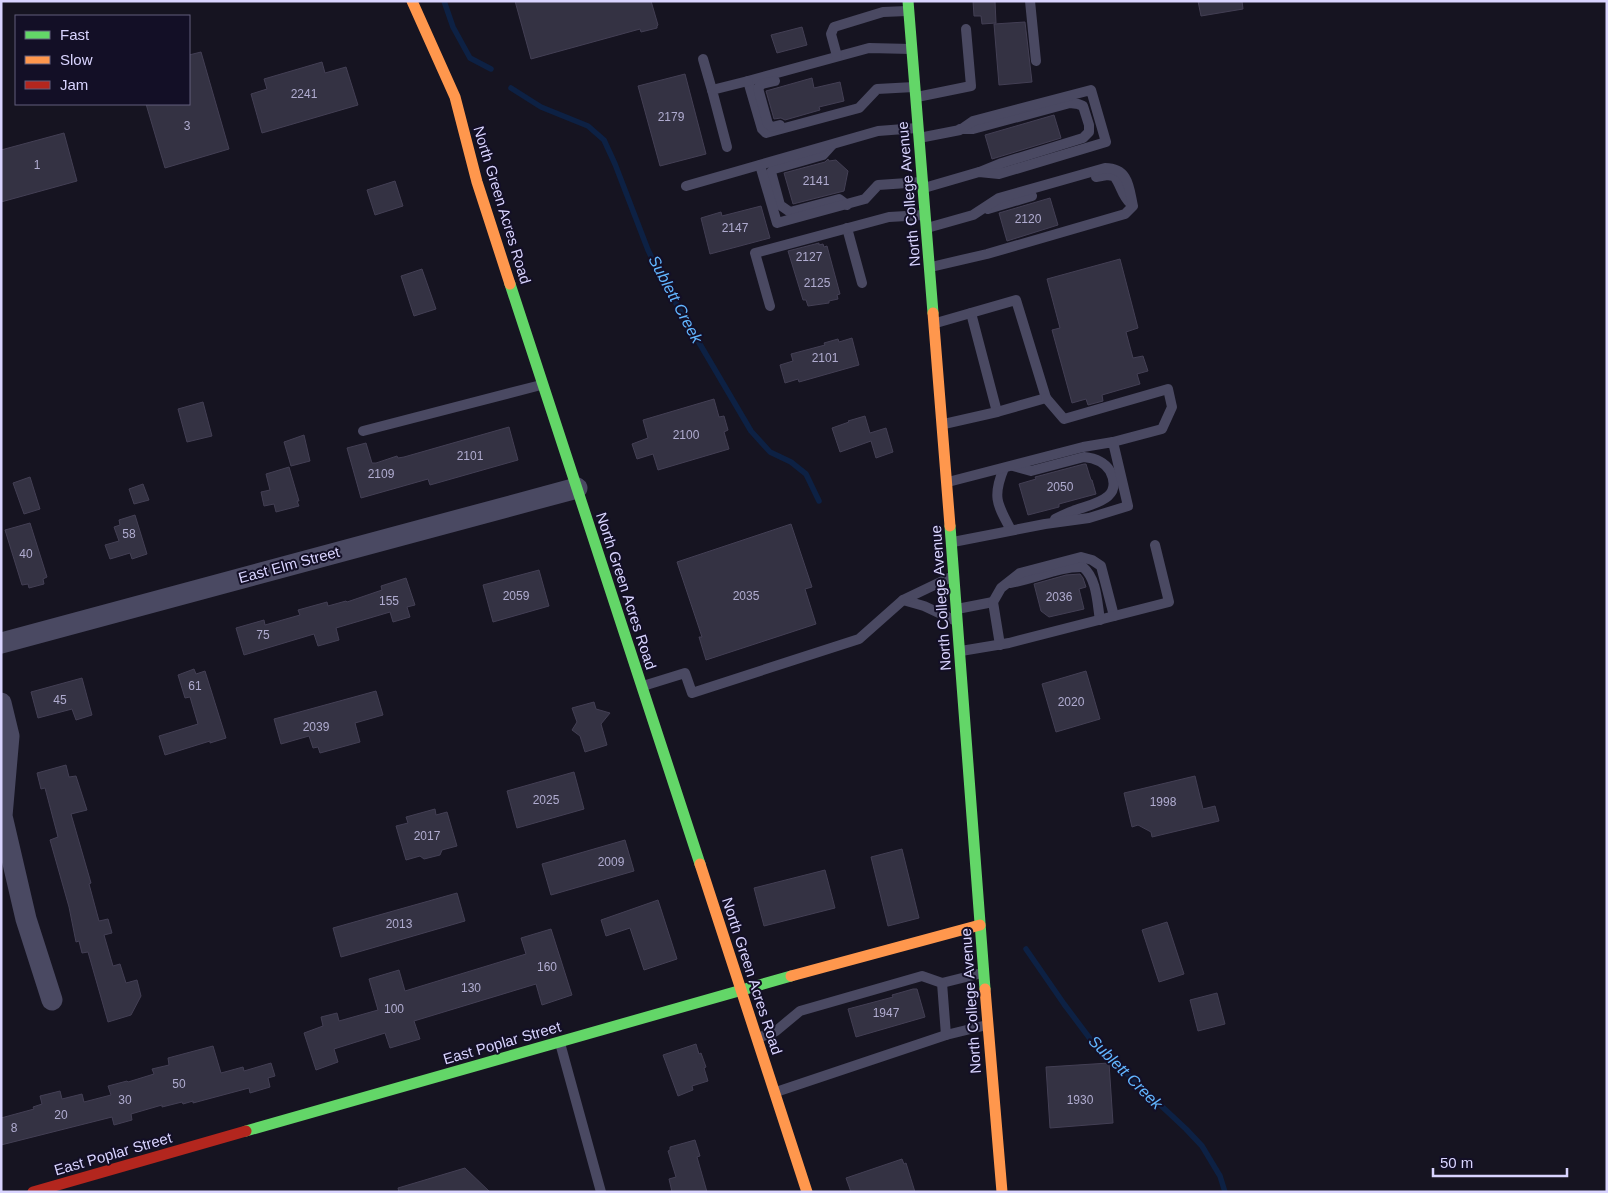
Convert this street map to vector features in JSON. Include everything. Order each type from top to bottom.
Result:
[{"type":"street","name":"North Green Acres Road","points":[[412,1],[455,97],[477,182],[807,1192]]},
{"type":"street","name":"North College Avenue","points":[[908,6],[943,424],[1002,1192]]},
{"type":"street","name":"East Elm Street","points":[[1,643],[577,488]]},
{"type":"street","points":[[1,703],[9,736],[2,816],[26,919],[52,1000]]},
{"type":"street","name":"East Poplar Street","points":[[33,1192],[741,990],[980,925]]},
{"type":"lane","points":[[1030,1],[1036,62]]},
{"type":"lane","points":[[837,56],[831,34],[834,27],[908,6]]},
{"type":"lane","points":[[748,81],[762,129],[766,133],[859,108],[877,89],[915,92],[971,86],[966,30]]},
{"type":"lane","points":[[712,90],[870,48],[912,48]]},
{"type":"lane","points":[[703,59],[727,147]]},
{"type":"lane","points":[[818,119],[810,117],[772,127],[768,124],[758,88],[762,84],[812,71],[820,61]]},
{"type":"lane","points":[[960,130],[973,121],[1091,90],[1106,142],[999,174],[979,172]]},
{"type":"lane","points":[[686,186],[878,131],[919,133],[973,129],[1070,103],[1083,106],[1089,125],[1089,132],[1083,138],[979,172],[923,185],[878,185],[866,200],[777,223],[760,165]]},
{"type":"lane","points":[[833,144],[823,155],[774,169],[771,172],[780,206],[790,212],[839,199],[847,204]]},
{"type":"lane","points":[[926,228],[973,215],[999,198],[1105,168],[1114,168],[1123,174],[1129,184],[1133,206],[1125,214],[987,254],[930,267]]},
{"type":"lane","points":[[770,306],[755,253],[889,217],[925,215]]},
{"type":"lane","points":[[847,228],[862,283]]},
{"type":"lane","points":[[934,323],[1016,300],[1046,398],[1064,419],[1168,389],[1172,407],[1162,429],[1113,442],[1083,447],[947,483]]},
{"type":"lane","points":[[971,313],[998,412]]},
{"type":"lane","points":[[363,431],[543,384]]},
{"type":"lane","points":[[943,424],[998,412],[1046,398]]},
{"type":"lane","points":[[952,542],[1045,524],[1089,518],[1128,506],[1113,442]]},
{"type":"lane","points":[[1007,467],[1031,471],[1084,457],[1100,461],[1107,467],[1113,480],[1111,492],[1107,498],[1101,502],[1072,511],[1045,524]]},
{"type":"lane","points":[[1007,467],[997,485],[997,494],[999,505],[1011,530]]},
{"type":"lane","points":[[960,652],[1000,644],[1169,602],[1155,545]]},
{"type":"lane","points":[[1000,644],[993,602],[1001,588],[1020,573],[1082,557],[1092,560],[1101,566],[1114,616]]},
{"type":"lane","points":[[1008,583],[1022,581],[1073,566],[1083,567],[1090,574],[1094,584],[1100,620]]},
{"type":"lane","points":[[642,686],[685,673],[692,693],[859,639],[903,600],[954,576]]},
{"type":"lane","points":[[903,600],[924,606],[957,622]]},
{"type":"lane","points":[[957,610],[993,602]]},
{"type":"lane","points":[[757,1039],[776,1031],[800,1011],[922,976],[942,983],[984,972]]},
{"type":"lane","points":[[942,983],[946,1035]]},
{"type":"lane","points":[[775,1092],[946,1035],[988,1025]]},
{"type":"lane","points":[[560,1042],[601,1192]]},
{"type":"building","points":[[515,1],[651,1],[658,25],[657,28],[641,32],[640,29],[531,59]]},
{"type":"building","points":[[973,1],[995,1],[996,23],[982,24],[981,16],[974,16]]},
{"type":"building","points":[[1198,1],[1242,1],[1243,9],[1201,16]]},
{"type":"building","points":[[1025,22],[1032,82],[999,85],[994,24]]},
{"type":"building","points":[[802,27],[807,45],[777,53],[771,35]]},
{"type":"building","points":[[201,52],[229,149],[165,168],[146,105],[190,105],[190,55]]},
{"type":"building","points":[[322,62],[325,73],[346,67],[358,105],[262,133],[251,94],[267,89],[264,79]]},
{"type":"building","points":[[685,74],[706,154],[660,166],[638,86]]},
{"type":"building","points":[[812,78],[814,88],[840,82],[844,101],[819,107],[820,110],[785,120],[781,118],[774,119],[766,91]]},
{"type":"building","points":[[1054,115],[1061,138],[992,159],[985,135]]},
{"type":"building","points":[[64,133],[77,181],[1,202],[1,150]]},
{"type":"building","points":[[828,159],[829,161],[836,160],[848,171],[844,191],[793,204],[784,173],[825,162]]},
{"type":"building","points":[[395,181],[403,206],[375,215],[367,190]]},
{"type":"building","points":[[1050,198],[1058,225],[1007,241],[999,213]]},
{"type":"building","points":[[761,206],[770,238],[710,254],[701,218],[721,212],[722,216]]},
{"type":"building","points":[[819,243],[819,245],[823,244],[824,247],[827,246],[840,294],[837,295],[838,299],[829,301],[829,303],[808,306],[806,300],[803,300],[788,251]]},
{"type":"building","points":[[1120,259],[1138,328],[1126,332],[1133,358],[1143,356],[1148,371],[1137,374],[1140,384],[1102,395],[1103,401],[1088,405],[1086,399],[1072,403],[1052,330],[1060,328],[1047,279]]},
{"type":"building","points":[[422,269],[436,309],[414,316],[401,276]]},
{"type":"building","points":[[852,338],[859,365],[799,382],[798,379],[785,383],[780,365],[793,361],[791,354],[825,345],[824,343],[838,339],[839,342]]},
{"type":"building","points":[[714,399],[719,417],[724,416],[728,430],[724,432],[729,449],[658,470],[653,454],[637,459],[632,444],[648,438],[643,420]]},
{"type":"building","points":[[203,402],[212,436],[187,442],[178,409]]},
{"type":"building","points":[[865,416],[870,433],[886,428],[893,452],[876,458],[871,441],[840,452],[832,428]]},
{"type":"building","points":[[509,427],[518,460],[430,485],[428,479],[361,498],[347,448],[366,443],[372,463],[376,463],[397,456],[398,458],[404,457]]},
{"type":"building","points":[[304,435],[310,461],[291,466],[284,442]]},
{"type":"building","points":[[1086,464],[1096,494],[1059,504],[1059,507],[1028,515],[1019,484],[1036,479],[1035,477]]},
{"type":"building","points":[[289,467],[299,506],[276,512],[274,504],[264,506],[261,492],[270,490],[266,474]]},
{"type":"building","points":[[30,477],[40,509],[24,514],[13,483]]},
{"type":"building","points":[[143,484],[149,500],[134,504],[129,489]]},
{"type":"building","points":[[135,515],[147,554],[132,559],[130,553],[110,559],[105,545],[119,541],[114,527],[120,525],[119,520]]},
{"type":"building","points":[[30,523],[47,577],[43,579],[44,584],[29,588],[28,584],[22,585],[5,530]]},
{"type":"building","points":[[791,524],[812,587],[805,589],[816,624],[706,660],[699,637],[702,637],[677,562]]},
{"type":"building","points":[[539,570],[549,606],[493,622],[483,585]]},
{"type":"building","points":[[1080,574],[1086,587],[1079,589],[1084,609],[1049,617],[1041,611],[1034,584],[1066,575]]},
{"type":"building","points":[[406,578],[415,605],[407,607],[410,617],[393,622],[390,612],[336,628],[339,640],[318,646],[314,634],[244,655],[236,628],[264,620],[265,625],[300,615],[298,610],[327,602],[328,606],[347,602],[382,590],[381,586]]},
{"type":"building","points":[[194,669],[196,674],[205,671],[226,738],[165,755],[159,736],[198,724],[190,697],[185,698],[178,675]]},
{"type":"building","points":[[1086,671],[1100,719],[1056,732],[1042,684]]},
{"type":"building","points":[[82,678],[92,715],[76,720],[72,709],[38,718],[31,692]]},
{"type":"building","points":[[376,691],[383,715],[355,723],[360,742],[320,753],[318,747],[313,748],[309,736],[281,744],[274,719]]},
{"type":"building","points":[[594,702],[596,709],[610,713],[601,724],[607,745],[585,752],[580,736],[572,730],[577,722],[572,708]]},
{"type":"building","points":[[66,765],[69,777],[76,776],[87,810],[71,814],[91,883],[89,884],[99,921],[108,919],[112,933],[104,935],[113,966],[120,964],[126,983],[137,980],[141,996],[131,1015],[108,1022],[88,952],[82,953],[79,941],[76,942],[69,907],[50,840],[58,837],[45,788],[41,789],[37,773]]},
{"type":"building","points":[[574,772],[584,809],[517,828],[507,791]]},
{"type":"building","points":[[1195,776],[1203,809],[1215,806],[1219,821],[1152,837],[1151,832],[1138,825],[1132,827],[1124,793]]},
{"type":"building","points":[[435,809],[436,815],[447,812],[457,846],[442,850],[440,855],[424,859],[420,856],[406,860],[396,826],[408,823],[406,817]]},
{"type":"building","points":[[625,840],[634,871],[551,895],[542,864]]},
{"type":"building","points":[[902,849],[919,918],[888,926],[871,857]]},
{"type":"building","points":[[825,870],[835,908],[764,926],[754,888]]},
{"type":"building","points":[[457,893],[465,921],[341,957],[333,928]]},
{"type":"building","points":[[658,900],[677,959],[644,970],[630,928],[606,936],[601,920]]},
{"type":"building","points":[[1167,922],[1184,974],[1159,982],[1142,930]]},
{"type":"building","points":[[551,929],[572,995],[542,1005],[536,984],[414,1021],[420,1039],[390,1048],[385,1033],[334,1049],[338,1062],[316,1070],[304,1033],[323,1026],[321,1017],[337,1013],[339,1021],[378,1010],[369,979],[399,970],[405,991],[526,954],[521,938]]},
{"type":"building","points":[[917,989],[925,1017],[856,1037],[848,1009],[893,997],[892,995]]},
{"type":"building","points":[[1217,993],[1225,1024],[1198,1031],[1190,1000]]},
{"type":"building","points":[[696,1044],[706,1067],[704,1068],[708,1081],[692,1086],[693,1090],[678,1096],[663,1055]]},
{"type":"building","points":[[213,1046],[221,1073],[243,1067],[244,1071],[271,1063],[275,1076],[268,1078],[270,1087],[250,1093],[249,1088],[193,1103],[193,1101],[183,1104],[182,1102],[162,1107],[162,1105],[131,1114],[132,1120],[114,1125],[112,1117],[1,1145],[1,1118],[34,1109],[33,1107],[42,1104],[40,1096],[60,1091],[62,1099],[82,1094],[84,1102],[111,1095],[108,1086],[154,1074],[152,1069],[169,1065],[168,1058]]},
{"type":"building","points":[[1109,1063],[1113,1123],[1050,1128],[1046,1067]]},
{"type":"building","points":[[695,1140],[700,1156],[697,1157],[707,1192],[672,1192],[669,1179],[676,1177],[668,1151],[670,1147]]},
{"type":"building","points":[[902,1159],[904,1164],[906,1163],[915,1192],[851,1192],[846,1178]]},
{"type":"building","points":[[465,1168],[490,1192],[399,1192],[398,1188]]},
{"type":"waterway","name":"Sublett Creek","points":[[444,1],[453,27],[470,58],[491,69]]},
{"type":"waterway","name":"Sublett Creek","points":[[511,88],[541,107],[588,126],[604,140],[648,250],[664,283],[751,431],[770,452],[791,462],[806,474],[819,501]]},
{"type":"waterway","name":"Sublett Creek","points":[[1026,949],[1091,1040],[1202,1146],[1220,1176],[1225,1192]]},
{"type":"traffic: fast","points":[[908,1],[933,313]]},
{"type":"traffic: fast","points":[[510,284],[700,864]]},
{"type":"traffic: fast","points":[[950,526],[985,989]]},
{"type":"traffic: fast","points":[[246,1131],[791,976]]},
{"type":"traffic: slow","points":[[412,1],[455,97],[477,182],[510,284]]},
{"type":"traffic: slow","points":[[933,313],[950,526]]},
{"type":"traffic: slow","points":[[700,864],[807,1192]]},
{"type":"traffic: slow","points":[[791,976],[980,925]]},
{"type":"traffic: slow","points":[[985,989],[1002,1192]]},
{"type":"traffic: jam","points":[[33,1192],[246,1131]]}]
